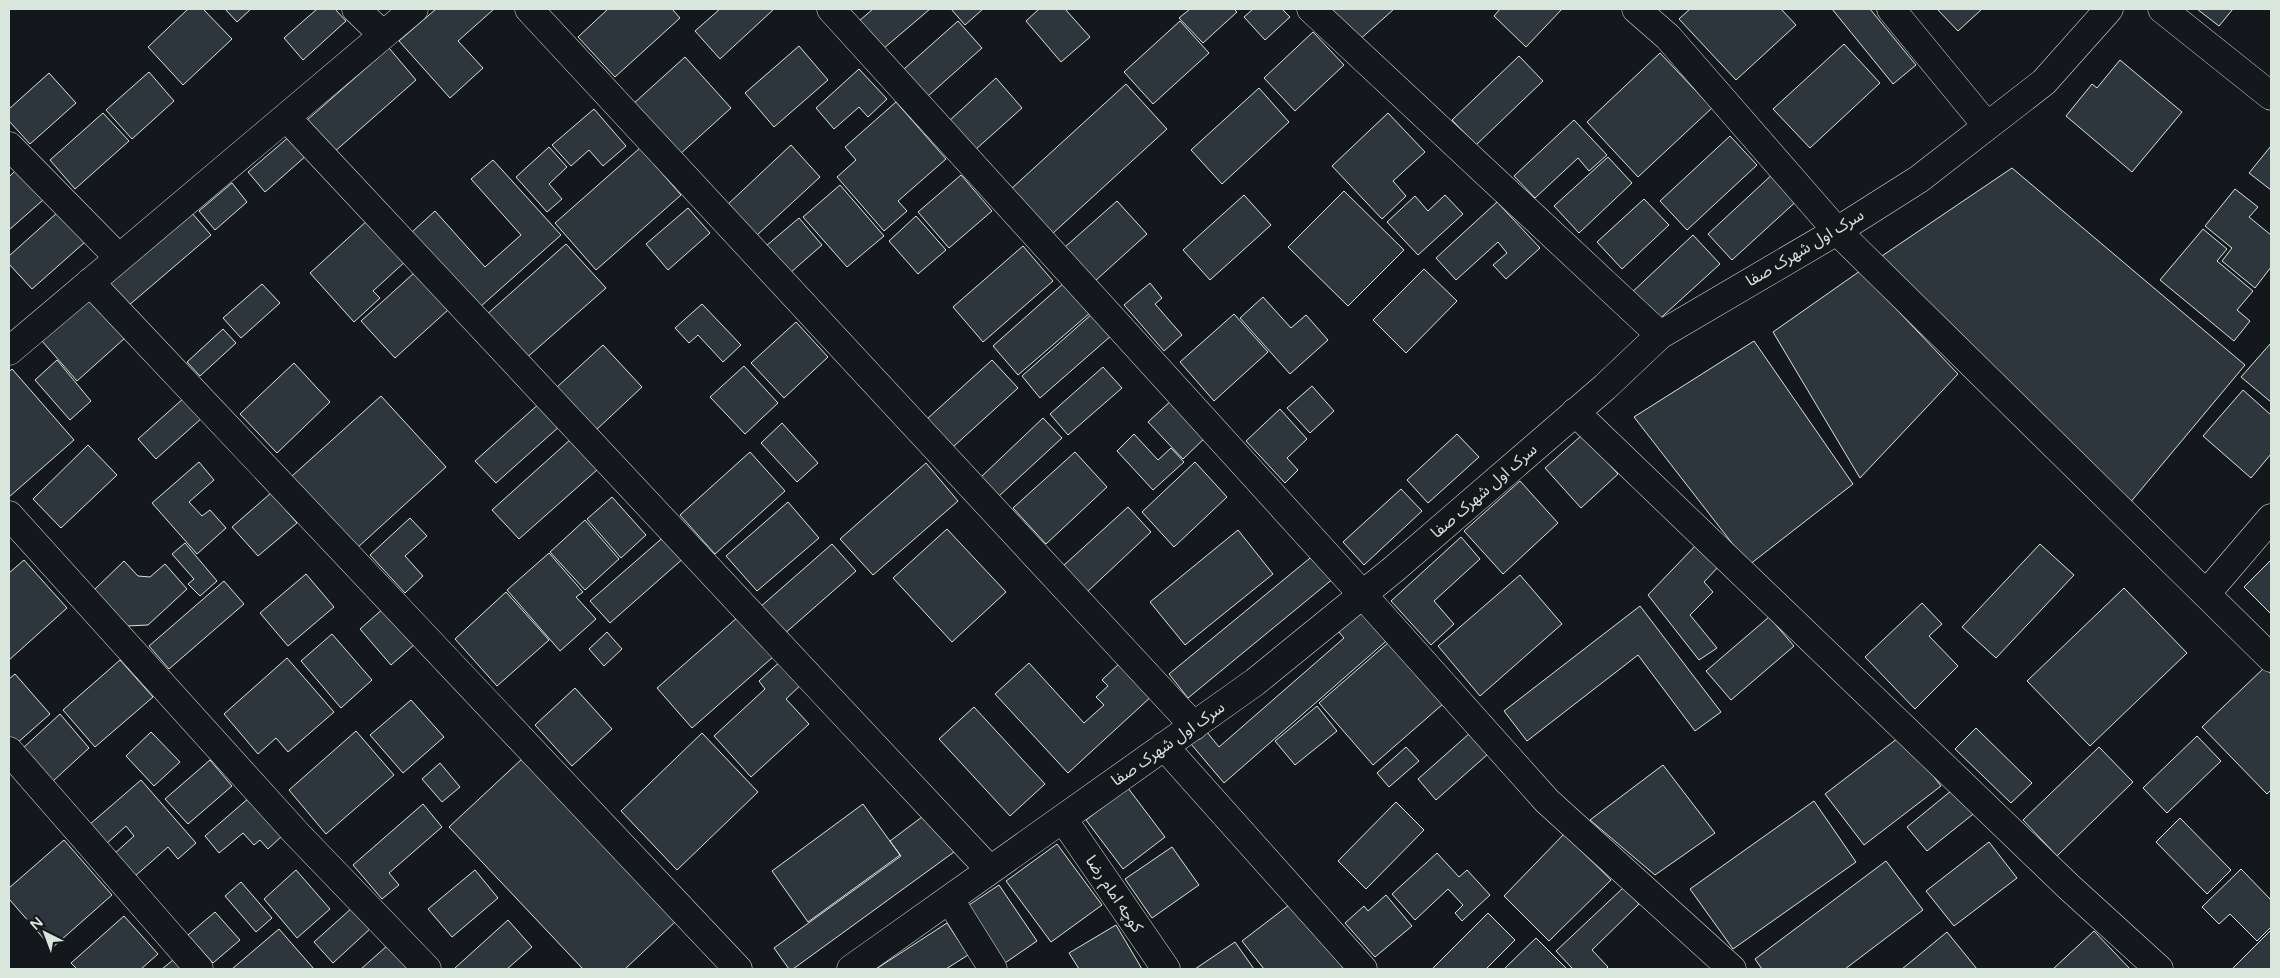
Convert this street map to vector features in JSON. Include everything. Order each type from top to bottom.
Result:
[{"type":"street","points":[[356,9],[383,35]]},
{"type":"street","points":[[9,351],[414,9]]},
{"type":"street","points":[[528,9],[1194,726]]},
{"type":"street","points":[[831,9],[1363,594],[1547,801],[1732,969]]},
{"type":"street","points":[[1311,9],[1660,335]]},
{"type":"street","points":[[1636,9],[1668,37],[1837,231],[2271,658]]},
{"type":"street","points":[[1891,9],[1987,126]]},
{"type":"street","points":[[2162,9],[2271,96]]},
{"type":"street","name":"سرک اول شهرک صفا","points":[[851,969],[1255,682],[1363,594],[1576,412],[1660,335],[1837,231],[1919,179],[2044,82],[2098,13]]},
{"type":"street","points":[[286,117],[990,870]]},
{"type":"street","points":[[9,146],[119,258]]},
{"type":"street","points":[[90,282],[738,969]]},
{"type":"street","points":[[1576,412],[2069,887],[2159,969]]},
{"type":"street","points":[[9,515],[297,834],[427,969]]},
{"type":"street","points":[[2206,594],[2271,518]]},
{"type":"street","points":[[1164,746],[1363,969]]},
{"type":"street","points":[[9,751],[199,969]]},
{"type":"street","name":"کوچه امام رضا","points":[[1062,819],[1166,969]]},
{"type":"street","points":[[950,900],[993,969]]},
{"type":"building","points":[[188,9],[203,9],[232,39],[183,85],[148,47]]},
{"type":"building","points":[[225,9],[251,9],[237,22]]},
{"type":"building","points":[[317,9],[335,9],[346,21],[303,60],[284,38]]},
{"type":"building","points":[[436,9],[494,9],[458,41],[483,68],[450,98],[399,41]]},
{"type":"building","points":[[608,9],[672,9],[680,18],[615,77],[578,37]]},
{"type":"building","points":[[720,9],[774,9],[720,59],[695,31]]},
{"type":"building","points":[[873,9],[930,9],[883,49],[859,21]]},
{"type":"building","points":[[951,9],[983,9],[965,25]]},
{"type":"building","points":[[1039,9],[1065,9],[1090,37],[1061,62],[1026,21]]},
{"type":"building","points":[[1190,9],[1234,9],[1237,12],[1203,43],[1179,18]]},
{"type":"building","points":[[1253,9],[1282,9],[1290,17],[1265,40],[1244,17]]},
{"type":"building","points":[[1327,9],[1394,9],[1357,42]]},
{"type":"building","points":[[1500,9],[1562,9],[1526,47],[1494,16]]},
{"type":"building","points":[[1690,9],[1781,9],[1796,25],[1736,80],[1679,19]]},
{"type":"building","points":[[1832,9],[1870,9],[1916,65],[1893,84]]},
{"type":"building","points":[[1937,9],[1982,9],[1958,31]]},
{"type":"building","points":[[2197,9],[2233,9],[2219,26]]},
{"type":"building","points":[[958,21],[982,48],[928,96],[904,69]]},
{"type":"building","points":[[1180,21],[1209,53],[1153,104],[1124,72]]},
{"type":"building","points":[[1313,32],[1344,65],[1295,111],[1264,78]]},
{"type":"building","points":[[1844,44],[1880,83],[1810,148],[1773,109]]},
{"type":"building","points":[[799,46],[828,80],[774,127],[745,93]]},
{"type":"building","points":[[389,48],[416,80],[333,153],[306,121]]},
{"type":"building","points":[[1660,53],[1712,108],[1638,177],[1587,122]]},
{"type":"building","points":[[1519,56],[1543,81],[1476,145],[1452,120]]},
{"type":"building","points":[[685,57],[731,108],[679,155],[633,104]]},
{"type":"building","points":[[2120,60],[2182,112],[2132,172],[2066,116],[2092,84],[2097,88]]},
{"type":"building","points":[[859,69],[887,99],[868,117],[859,107],[834,129],[816,108]]},
{"type":"building","points":[[149,72],[174,101],[132,139],[106,110]]},
{"type":"building","points":[[49,73],[76,103],[30,144],[9,121],[9,109]]},
{"type":"building","points":[[996,78],[1022,108],[975,150],[949,121]]},
{"type":"building","points":[[1126,84],[1167,129],[1052,234],[1011,189]]},
{"type":"building","points":[[1259,88],[1289,122],[1222,184],[1191,150]]},
{"type":"building","points":[[896,102],[946,159],[898,201],[907,211],[884,231],[837,177],[856,160],[845,147]]},
{"type":"building","points":[[594,109],[626,146],[603,166],[589,150],[571,166],[552,145]]},
{"type":"building","points":[[103,113],[129,141],[75,189],[50,160]]},
{"type":"building","points":[[1388,113],[1425,152],[1393,181],[1406,196],[1382,219],[1332,166]]},
{"type":"building","points":[[1574,120],[1607,155],[1589,171],[1578,158],[1535,198],[1514,176]]},
{"type":"building","points":[[290,136],[307,155],[265,192],[248,172]]},
{"type":"building","points":[[1730,136],[1757,165],[1687,230],[1660,201]]},
{"type":"building","points":[[791,145],[820,177],[755,237],[726,206]]},
{"type":"building","points":[[2271,146],[2271,190],[2249,173]]},
{"type":"building","points":[[549,147],[567,167],[549,184],[562,199],[547,212],[516,177]]},
{"type":"building","points":[[640,148],[681,195],[596,270],[555,223]]},
{"type":"building","points":[[1608,157],[1632,183],[1579,233],[1554,206]]},
{"type":"building","points":[[493,160],[561,235],[480,307],[412,232],[435,211],[485,267],[521,235],[471,179]]},
{"type":"building","points":[[2012,168],[2245,365],[2124,510],[1873,262]]},
{"type":"building","points":[[17,169],[43,200],[9,230],[9,177]]},
{"type":"building","points":[[1776,171],[1801,197],[1732,260],[1708,234]]},
{"type":"building","points":[[961,175],[992,211],[949,248],[918,212]]},
{"type":"building","points":[[232,183],[247,202],[215,230],[199,211]]},
{"type":"building","points":[[840,185],[884,236],[847,267],[803,217]]},
{"type":"building","points":[[2235,189],[2258,207],[2249,217],[2271,235],[2271,267],[2255,288],[2222,261],[2232,248],[2205,226]]},
{"type":"building","points":[[1344,191],[1404,250],[1348,306],[1288,247]]},
{"type":"building","points":[[1244,195],[1271,225],[1210,280],[1183,250]]},
{"type":"building","points":[[1445,195],[1463,214],[1418,255],[1387,222],[1415,196],[1428,211]]},
{"type":"building","points":[[1644,199],[1669,225],[1622,269],[1597,242]]},
{"type":"building","points":[[1117,201],[1147,234],[1095,281],[1065,247]]},
{"type":"building","points":[[1497,202],[1540,248],[1506,279],[1493,265],[1507,253],[1498,242],[1456,280],[1436,258]]},
{"type":"building","points":[[688,208],[710,233],[668,270],[646,244]]},
{"type":"building","points":[[58,212],[85,242],[32,289],[9,264],[9,256]]},
{"type":"building","points":[[191,212],[211,235],[128,306],[108,283]]},
{"type":"building","points":[[916,216],[946,250],[918,274],[889,241]]},
{"type":"building","points":[[799,218],[822,245],[790,273],[766,246]]},
{"type":"building","points":[[369,219],[407,260],[373,291],[380,298],[354,322],[310,273]]},
{"type":"building","points":[[2203,229],[2227,249],[2217,261],[2253,291],[2237,310],[2250,321],[2234,341],[2160,280]]},
{"type":"building","points":[[1693,235],[1720,264],[1654,324],[1628,296]]},
{"type":"building","points":[[566,244],[606,288],[524,360],[485,316]]},
{"type":"building","points":[[1023,246],[1053,281],[983,342],[953,307]]},
{"type":"building","points":[[1424,269],[1457,301],[1406,353],[1373,320]]},
{"type":"building","points":[[1860,271],[1958,374],[1860,478],[1773,332]]},
{"type":"building","points":[[414,273],[448,310],[395,358],[361,321]]},
{"type":"building","points":[[1065,282],[1091,312],[1018,375],[993,346]]},
{"type":"building","points":[[1150,283],[1162,298],[1155,304],[1182,335],[1164,351],[1124,305]]},
{"type":"building","points":[[262,284],[280,303],[241,338],[223,318]]},
{"type":"building","points":[[1263,297],[1291,328],[1306,315],[1328,340],[1290,374],[1240,318]]},
{"type":"building","points":[[91,298],[125,338],[77,381],[42,341]]},
{"type":"building","points":[[702,304],[741,345],[723,362],[698,335],[689,343],[675,328]]},
{"type":"building","points":[[1093,313],[1112,335],[1040,398],[1022,376]]},
{"type":"building","points":[[1234,314],[1268,352],[1214,401],[1180,362]]},
{"type":"building","points":[[796,322],[828,357],[784,398],[751,363]]},
{"type":"building","points":[[223,329],[236,343],[200,376],[187,362]]},
{"type":"building","points":[[1754,341],[1853,484],[1749,565],[1634,417]]},
{"type":"building","points":[[2271,343],[2271,402],[2241,377]]},
{"type":"building","points":[[603,345],[642,387],[595,431],[556,388]]},
{"type":"building","points":[[57,360],[91,401],[70,420],[35,380]]},
{"type":"building","points":[[992,360],[1018,388],[953,447],[927,419]]},
{"type":"building","points":[[294,363],[330,402],[277,453],[240,414]]},
{"type":"building","points":[[744,366],[778,403],[745,434],[710,397]]},
{"type":"building","points":[[1103,367],[1122,388],[1068,435],[1050,414]]},
{"type":"building","points":[[12,369],[74,440],[9,497],[9,372]]},
{"type":"building","points":[[1312,386],[1334,411],[1310,433],[1287,408]]},
{"type":"building","points":[[2243,390],[2271,415],[2271,454],[2251,478],[2203,436]]},
{"type":"building","points":[[381,396],[446,467],[357,548],[292,476]]},
{"type":"building","points":[[185,397],[203,417],[156,459],[138,439]]},
{"type":"building","points":[[1174,398],[1208,435],[1183,459],[1148,422]]},
{"type":"building","points":[[541,402],[561,425],[496,483],[475,461]]},
{"type":"building","points":[[1280,409],[1307,439],[1287,458],[1298,470],[1285,483],[1246,441]]},
{"type":"building","points":[[1043,418],[1062,438],[999,496],[981,477]]},
{"type":"building","points":[[782,423],[818,463],[797,482],[761,443]]},
{"type":"building","points":[[1134,434],[1158,460],[1171,448],[1184,462],[1153,490],[1117,451]]},
{"type":"building","points":[[1457,434],[1479,457],[1428,503],[1407,480]]},
{"type":"building","points":[[1582,435],[1618,474],[1581,508],[1545,468]]},
{"type":"building","points":[[571,439],[598,469],[519,539],[492,510]]},
{"type":"building","points":[[88,445],[117,475],[61,528],[33,499]]},
{"type":"building","points":[[750,452],[785,491],[715,554],[680,515]]},
{"type":"building","points":[[1075,452],[1107,487],[1046,544],[1013,508]]},
{"type":"building","points":[[199,462],[214,480],[189,502],[202,516],[210,510],[226,528],[197,554],[152,503]]},
{"type":"building","points":[[1195,462],[1227,497],[1174,547],[1142,512]]},
{"type":"building","points":[[926,463],[958,501],[873,575],[840,539]]},
{"type":"building","points":[[1520,481],[1558,523],[1503,574],[1464,531]]},
{"type":"building","points":[[1401,489],[1422,511],[1364,565],[1343,542]]},
{"type":"building","points":[[271,493],[297,523],[258,556],[232,527]]},
{"type":"building","points":[[612,497],[646,535],[621,558],[587,519]]},
{"type":"building","points":[[788,502],[819,538],[757,591],[726,556]]},
{"type":"building","points":[[1128,507],[1151,532],[1087,592],[1063,566]]},
{"type":"building","points":[[410,518],[427,536],[405,556],[423,576],[405,593],[370,555]]},
{"type":"building","points":[[585,520],[619,559],[585,590],[550,552]]},
{"type":"building","points":[[947,529],[1006,592],[952,642],[893,578]]},
{"type":"building","points":[[1238,530],[1273,574],[1185,645],[1150,602]]},
{"type":"building","points":[[667,534],[686,556],[610,623],[590,601]]},
{"type":"building","points":[[1461,537],[1480,559],[1434,601],[1454,624],[1431,645],[1391,601]]},
{"type":"building","points":[[185,543],[217,581],[200,596],[188,584],[194,579],[172,554]]},
{"type":"building","points":[[832,544],[856,571],[783,635],[759,608]]},
{"type":"building","points":[[1697,544],[1720,565],[1704,582],[1713,592],[1690,615],[1717,648],[1699,660],[1648,595]]},
{"type":"building","points":[[2040,544],[2074,575],[1996,658],[1962,627]]},
{"type":"building","points":[[549,553],[583,592],[576,597],[596,619],[560,651],[507,590]]},
{"type":"building","points":[[1315,554],[1334,578],[1188,698],[1169,674]]},
{"type":"building","points":[[24,560],[67,608],[9,660],[9,573]]},
{"type":"building","points":[[2271,560],[2271,614],[2244,587]]},
{"type":"building","points":[[124,561],[138,576],[150,577],[165,564],[187,589],[148,625],[127,626],[94,590]]},
{"type":"building","points":[[306,574],[334,607],[288,646],[260,613]]},
{"type":"building","points":[[1520,575],[1562,624],[1480,696],[1438,646]]},
{"type":"building","points":[[224,581],[244,604],[169,669],[149,646]]},
{"type":"building","points":[[2124,588],[2187,653],[2090,746],[2027,681]]},
{"type":"building","points":[[506,592],[549,640],[497,686],[455,639]]},
{"type":"building","points":[[1922,603],[1942,624],[1929,636],[1958,666],[1915,709],[1865,657]]},
{"type":"building","points":[[1366,606],[1392,636],[1224,783],[1191,744],[1206,731],[1219,747],[1344,638],[1338,631]]},
{"type":"building","points":[[1640,606],[1721,712],[1695,731],[1638,655],[1527,741],[1504,711]]},
{"type":"building","points":[[384,608],[415,644],[391,665],[360,629]]},
{"type":"building","points":[[738,617],[773,657],[692,728],[657,688]]},
{"type":"building","points":[[1769,617],[1794,646],[1731,700],[1706,671]]},
{"type":"building","points":[[607,632],[622,649],[604,666],[589,649]]},
{"type":"building","points":[[332,634],[372,680],[341,708],[301,661]]},
{"type":"building","points":[[1389,642],[1443,704],[1373,765],[1319,703]]},
{"type":"building","points":[[785,657],[806,680],[786,699],[809,724],[751,777],[714,736],[765,689],[759,681]]},
{"type":"building","points":[[287,658],[334,712],[288,752],[276,738],[258,754],[224,714]]},
{"type":"building","points":[[120,660],[153,697],[95,747],[63,710]]},
{"type":"building","points":[[1122,661],[1153,695],[1068,773],[995,694],[1029,663],[1084,723],[1104,705],[1096,697],[1108,686],[1102,680]]},
{"type":"building","points":[[2265,667],[2271,674],[2271,790],[2267,794],[2202,727]]},
{"type":"building","points":[[15,674],[50,714],[16,744],[9,736],[9,679]]},
{"type":"building","points":[[575,688],[612,729],[572,766],[535,725]]},
{"type":"building","points":[[411,700],[444,737],[403,773],[370,735]]},
{"type":"building","points":[[1317,706],[1337,731],[1295,765],[1275,741]]},
{"type":"building","points":[[974,707],[1045,784],[1010,816],[939,739]]},
{"type":"building","points":[[60,714],[89,748],[52,782],[22,749]]},
{"type":"building","points":[[1976,728],[2032,783],[2011,803],[1955,749]]},
{"type":"building","points":[[356,731],[394,775],[326,834],[289,790]]},
{"type":"building","points":[[151,732],[180,762],[154,786],[126,756]]},
{"type":"building","points":[[702,733],[758,792],[677,870],[621,811]]},
{"type":"building","points":[[1470,733],[1488,754],[1436,800],[1418,779]]},
{"type":"building","points":[[1902,735],[1941,786],[1864,845],[1825,794]]},
{"type":"building","points":[[2197,736],[2221,761],[2167,813],[2143,788]]},
{"type":"building","points":[[1406,747],[1419,761],[1389,787],[1377,773]]},
{"type":"building","points":[[2099,747],[2133,782],[2057,856],[2023,820]]},
{"type":"building","points":[[523,758],[676,921],[625,969],[583,969],[449,827]]},
{"type":"building","points":[[210,760],[232,786],[188,824],[165,799]]},
{"type":"building","points":[[440,763],[460,787],[442,802],[422,779]]},
{"type":"building","points":[[1663,765],[1715,833],[1655,875],[1590,820]]},
{"type":"building","points":[[141,780],[196,843],[178,859],[168,847],[134,877],[114,854],[134,836],[126,826],[106,844],[89,825]]},
{"type":"building","points":[[1957,786],[1977,811],[1927,851],[1907,827]]},
{"type":"building","points":[[1128,788],[1165,837],[1123,869],[1086,820]]},
{"type":"building","points":[[250,797],[283,835],[268,849],[260,840],[254,845],[243,833],[219,853],[205,836]]},
{"type":"building","points":[[1814,801],[1856,862],[1733,949],[1690,889]]},
{"type":"building","points":[[1396,802],[1424,830],[1366,889],[1338,861]]},
{"type":"building","points":[[423,804],[442,827],[389,873],[399,885],[382,899],[353,865]]},
{"type":"building","points":[[863,804],[900,855],[808,922],[772,871]]},
{"type":"building","points":[[926,814],[954,852],[793,969],[789,969],[774,948],[901,856],[890,841]]},
{"type":"building","points":[[2180,818],[2231,870],[2207,894],[2156,842]]},
{"type":"building","points":[[1564,834],[1611,880],[1549,941],[1504,896]]},
{"type":"building","points":[[64,840],[112,895],[52,948],[9,899],[9,888]]},
{"type":"building","points":[[1989,842],[2017,878],[1954,926],[1926,891]]},
{"type":"building","points":[[1057,844],[1102,905],[1051,942],[1006,881]]},
{"type":"building","points":[[1172,847],[1199,885],[1152,918],[1125,879]]},
{"type":"building","points":[[1437,853],[1459,877],[1467,870],[1490,895],[1462,921],[1455,913],[1463,905],[1448,889],[1415,920],[1392,894]]},
{"type":"building","points":[[1886,861],[1923,910],[1845,969],[1762,969],[1755,959]]},
{"type":"building","points":[[2241,869],[2271,900],[2271,927],[2257,941],[2230,914],[2219,924],[2202,907]]},
{"type":"building","points":[[296,870],[330,909],[297,938],[264,899]]},
{"type":"building","points":[[475,870],[498,898],[452,937],[428,909]]},
{"type":"building","points":[[241,882],[272,918],[256,932],[225,896]]},
{"type":"building","points":[[999,885],[1037,941],[1002,965],[963,909]]},
{"type":"building","points":[[1623,888],[1639,904],[1592,950],[1608,967],[1606,969],[1573,969],[1556,951]]},
{"type":"building","points":[[1386,895],[1412,926],[1375,957],[1345,923],[1364,906],[1368,911]]},
{"type":"building","points":[[1293,902],[1344,969],[1264,969],[1242,941]]},
{"type":"building","points":[[353,907],[371,928],[333,963],[314,942]]},
{"type":"building","points":[[215,912],[240,940],[213,963],[188,935]]},
{"type":"building","points":[[1488,913],[1515,940],[1486,969],[1432,969]]},
{"type":"building","points":[[124,916],[158,954],[141,969],[77,969],[71,963]]},
{"type":"building","points":[[508,920],[532,947],[507,969],[455,968]]},
{"type":"building","points":[[947,923],[968,955],[946,969],[876,969]]},
{"type":"building","points":[[1116,925],[1142,969],[1079,969],[1069,953]]},
{"type":"building","points":[[279,929],[314,969],[232,969]]},
{"type":"building","points":[[2271,930],[2271,969],[2232,969]]},
{"type":"building","points":[[2094,931],[2130,969],[2053,969]]},
{"type":"building","points":[[1947,932],[1977,969],[1902,969]]},
{"type":"building","points":[[1536,938],[1567,969],[1504,969]]},
{"type":"building","points":[[1235,942],[1254,969],[1195,969]]},
{"type":"building","points":[[388,945],[410,969],[361,969]]},
{"type":"building","points":[[173,960],[181,969],[162,969]]}]
